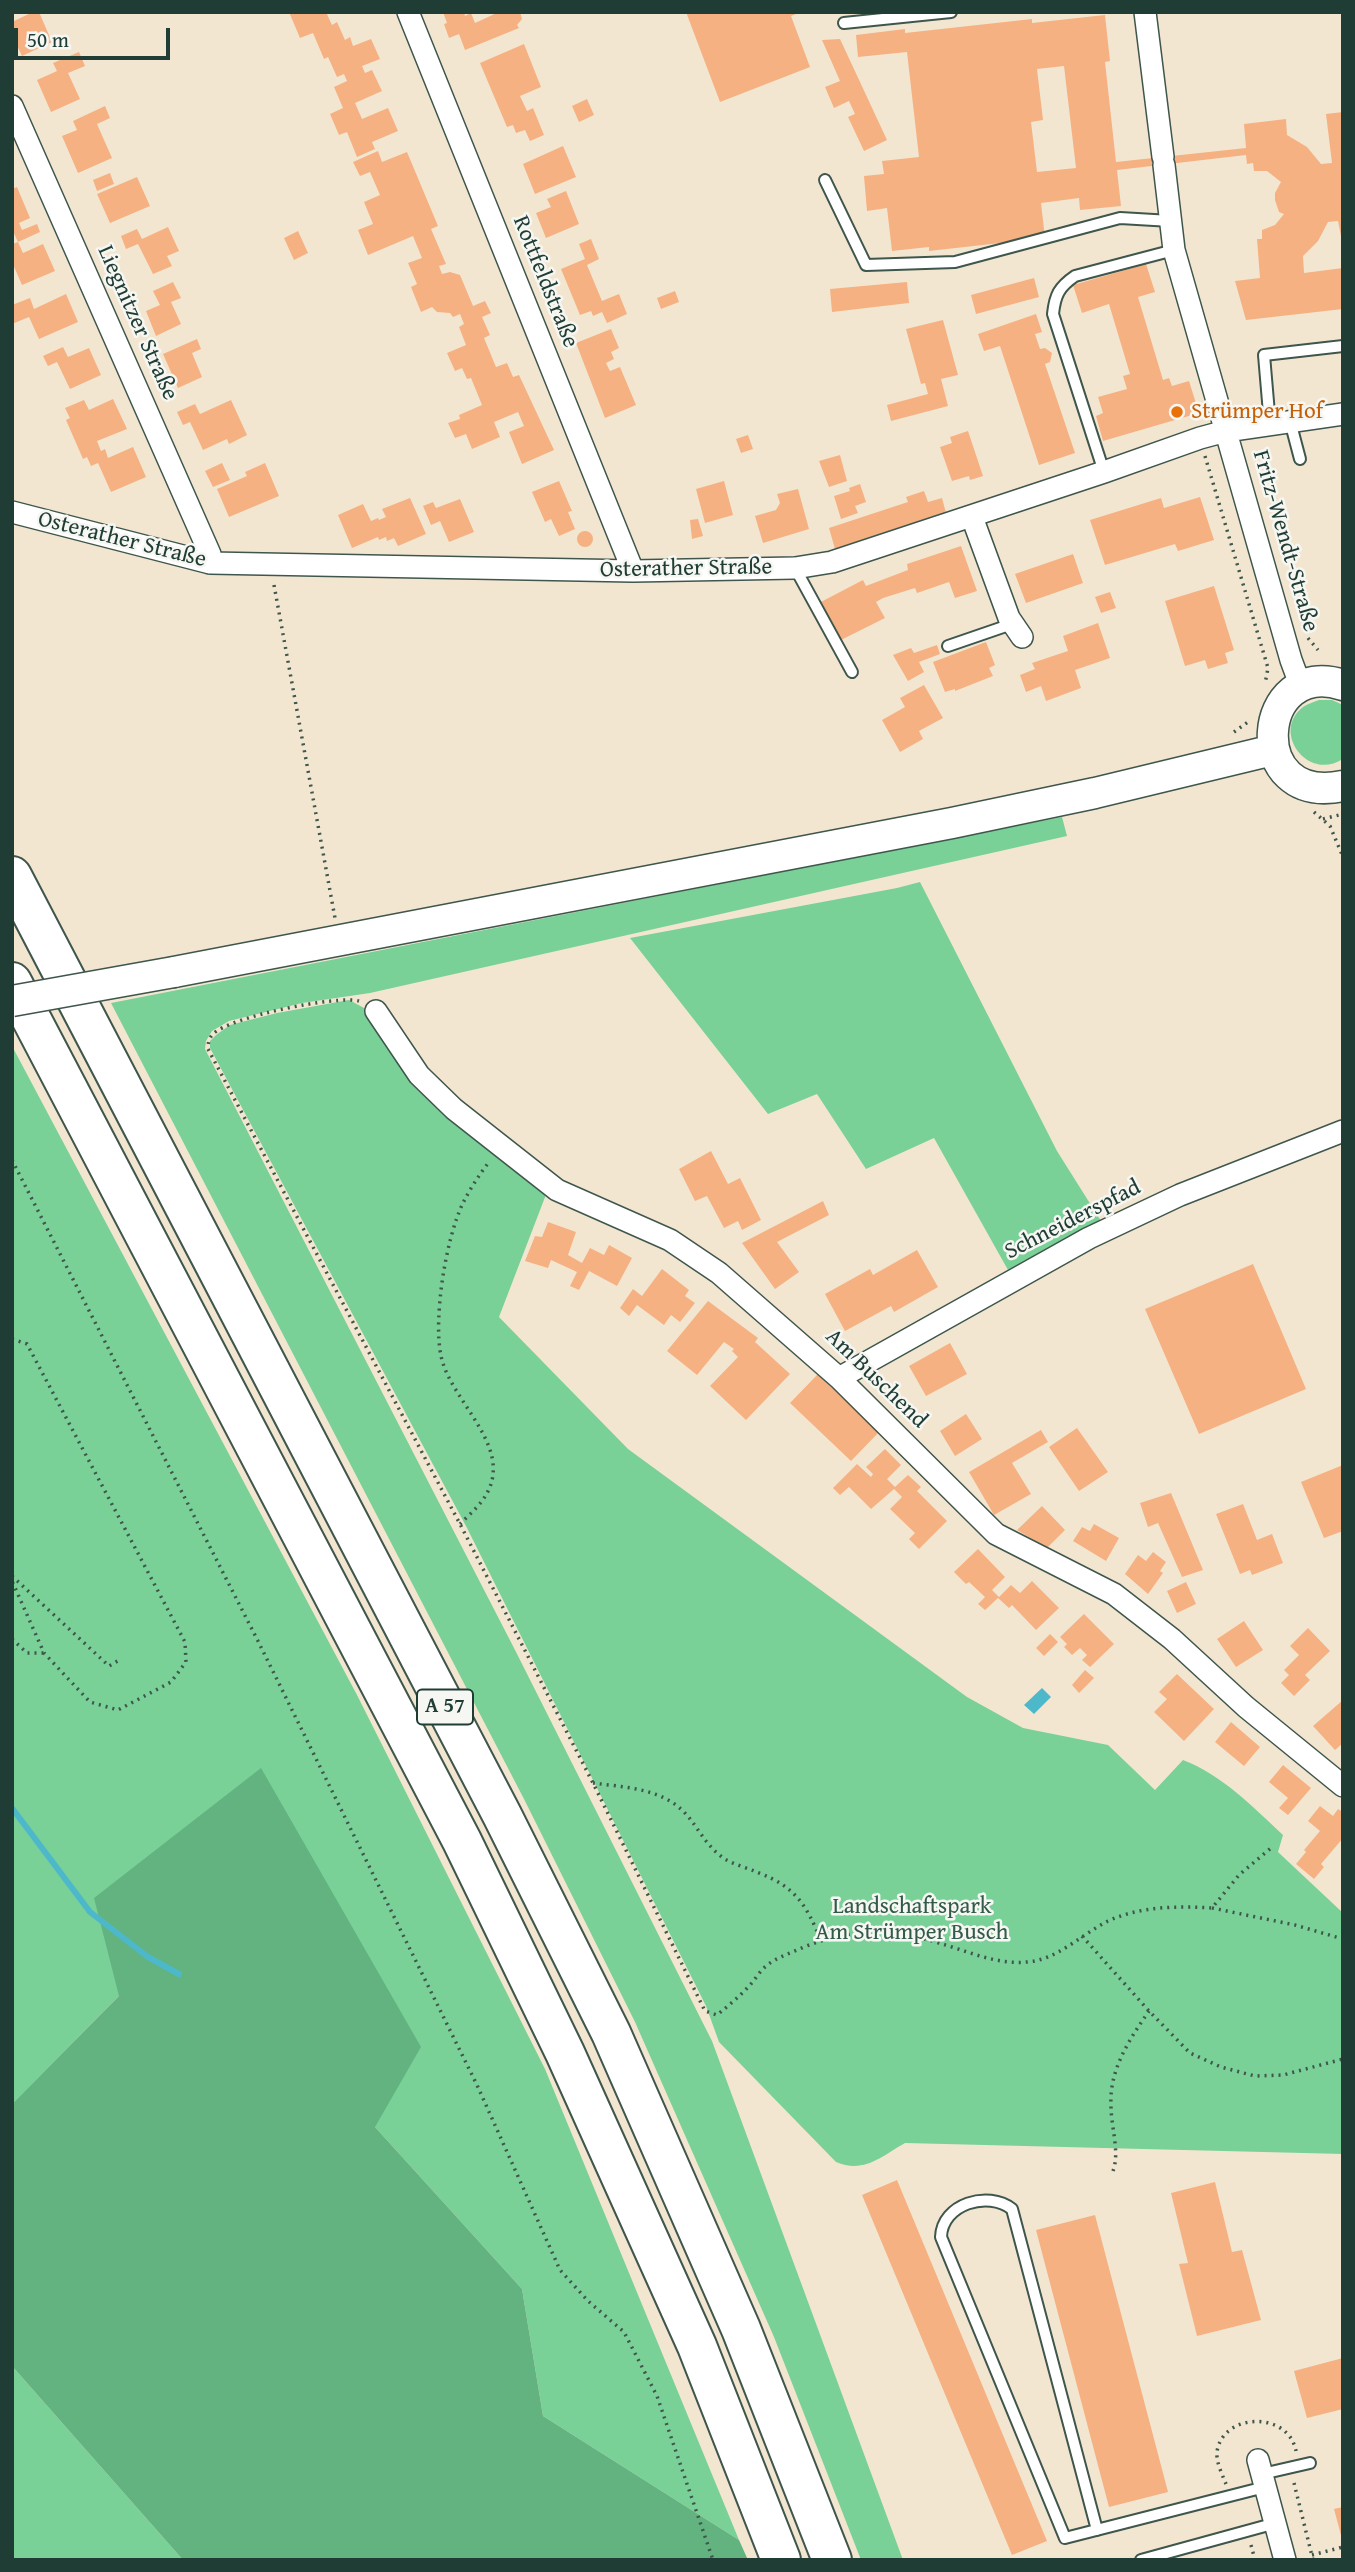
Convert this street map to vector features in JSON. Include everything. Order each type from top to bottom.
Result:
[{"type":"highway","name":"A 57","points":[[12,876],[496,1803],[611,2033],[741,2329],[832,2560]]},
{"type":"highway","name":"A 57","points":[[12,982],[462,1841],[553,2028],[697,2346],[781,2560]]},
{"type":"main road","points":[[1342,794],[1307,786],[1292,778],[1280,765],[1273,750],[1271,731],[1276,713],[1286,697],[1301,687],[1317,682],[1343,685]]},
{"type":"main road","points":[[12,1001],[952,823],[1096,793],[1273,750]]},
{"type":"street","name":"Rottfeldstraße","points":[[408,12],[633,571]]},
{"type":"street","name":"Fritz-Wendt-Straße","points":[[1145,12],[1174,250],[1301,687]]},
{"type":"street","name":"Liegnitzer Straße","points":[[12,106],[210,554],[210,563]]},
{"type":"street","name":"Osterather Straße","points":[[12,512],[210,563],[633,571],[795,568],[832,562],[1200,438],[1226,431],[1343,414]]},
{"type":"street","points":[[972,517],[1017,631]]},
{"type":"street","name":"Am Buschend","points":[[376,1011],[419,1075],[454,1109],[557,1190],[670,1240],[719,1273],[839,1378],[996,1534],[1114,1594],[1172,1639],[1246,1707],[1343,1786]]},
{"type":"street","name":"Schneiderspfad","points":[[839,1378],[1089,1238],[1180,1195],[1343,1131]]},
{"type":"street","points":[[1262,2474],[1286,2560]]},
{"type":"lane","points":[[844,23],[951,12]]},
{"type":"lane","points":[[825,180],[866,265],[954,262],[1120,219],[1171,221]]},
{"type":"lane","points":[[1104,472],[1053,314],[1054,297],[1062,285],[1075,276],[1174,250]]},
{"type":"lane","points":[[1300,460],[1280,423],[1264,355],[1343,345]]},
{"type":"lane","points":[[795,568],[852,672]]},
{"type":"lane","points":[[948,646],[1017,631]]},
{"type":"lane","points":[[1097,2530],[1012,2209],[1001,2200],[981,2200],[952,2210],[942,2224],[941,2237],[1065,2538],[1097,2530],[1262,2474],[1310,2463]]},
{"type":"lane","points":[[1142,2560],[1276,2523]]},
{"type":"path","points":[[1200,438],[1268,668]]},
{"type":"path","points":[[270,566],[335,919]]},
{"type":"path","points":[[1342,794],[1323,819],[1343,857]]},
{"type":"path","points":[[376,1011],[349,998],[289,1008],[230,1023],[213,1033],[208,1041],[208,1049],[460,1524],[593,1783],[705,2011],[717,2015],[750,1986],[764,1967],[778,1958],[821,1941],[861,1931],[895,1932],[987,1958],[1028,1962],[1052,1955],[1109,1921],[1144,1910],[1174,1906],[1212,1908],[1295,1925],[1343,1939]]},
{"type":"path","points":[[460,1524],[483,1500],[493,1475],[492,1453],[477,1423],[452,1387],[441,1355],[440,1305],[451,1240],[463,1204],[480,1173],[501,1146]]},
{"type":"path","points":[[12,1160],[258,1641],[459,2048],[559,2270],[588,2301],[624,2332],[657,2396],[713,2560]]},
{"type":"path","points":[[12,1339],[27,1344],[185,1642],[186,1662],[171,1682],[118,1710],[90,1702],[44,1653],[12,1578]]},
{"type":"path","points":[[12,1578],[109,1666],[121,1659]]},
{"type":"path","points":[[12,1639],[27,1653],[44,1653]]},
{"type":"path","points":[[593,1783],[656,1794],[682,1810],[710,1847],[726,1860],[790,1888],[809,1912],[821,1941]]},
{"type":"path","points":[[1212,1908],[1238,1875],[1271,1848]]},
{"type":"path","points":[[1082,1936],[1190,2053],[1221,2067],[1255,2076],[1283,2075],[1343,2059]]},
{"type":"path","points":[[1113,2171],[1117,2161],[1110,2103],[1113,2080],[1126,2045],[1149,2011]]},
{"type":"path","points":[[1312,2555],[1343,2547]]},
{"type":"green space","points":[[1319,700],[1332,700],[1343,705],[1343,759],[1330,764],[1317,764],[1306,759],[1292,740],[1294,717],[1303,707]]},
{"type":"green space","points":[[1062,817],[1067,836],[370,993],[302,1003],[229,1021],[212,1031],[205,1049],[514,1648],[712,2041],[903,2560],[861,2560],[774,2337],[635,2022],[524,1799],[111,1003]]},
{"type":"green space","points":[[920,882],[1057,1151],[1101,1221],[1008,1270],[934,1138],[866,1169],[817,1094],[768,1114],[630,938]]},
{"type":"green space","name":"Landschaftspark Am Strümper Busch","points":[[349,1000],[366,1009],[380,1033],[547,1192],[499,1317],[628,1449],[967,1697],[1023,1728],[1108,1745],[1155,1790],[1183,1760],[1197,1766],[1248,1802],[1283,1835],[1278,1852],[1343,1913],[1343,2154],[905,2143],[864,2165],[846,2165],[836,2162],[719,2042],[706,2006],[467,1528],[210,1048],[210,1041],[230,1025]]},
{"type":"green space","points":[[12,1046],[357,1695],[545,2069],[739,2540],[543,2416],[522,2289],[375,2127],[119,1996],[12,2104]]},
{"type":"green space","points":[[261,1768],[421,2047],[375,2127],[522,2289],[543,2416],[739,2540],[748,2560],[183,2560],[12,2366],[12,2104],[119,1996],[94,1898]]},
{"type":"green space","points":[[12,2366],[183,2560],[12,2560]]},
{"type":"water","points":[[1042,1688],[1051,1697],[1034,1714],[1024,1705]]},
{"type":"building","points":[[39,12],[52,42],[22,56],[12,35],[12,22]]},
{"type":"building","points":[[289,12],[326,12],[332,25],[337,22],[345,40],[350,37],[353,46],[371,39],[380,59],[362,66],[365,73],[372,70],[382,91],[355,103],[362,119],[388,108],[398,131],[372,142],[375,149],[357,157],[347,132],[339,135],[330,114],[343,108],[334,87],[347,81],[344,74],[337,77],[328,57],[324,59],[313,33],[300,38]]},
{"type":"building","points":[[443,12],[464,12],[465,16],[471,13],[475,23],[499,12],[520,12],[522,19],[517,25],[519,28],[465,50],[459,34],[449,38]]},
{"type":"building","points":[[686,12],[801,12],[791,16],[810,67],[720,102]]},
{"type":"building","points":[[1105,15],[1110,61],[1105,62],[1116,162],[1246,148],[1244,124],[1286,119],[1287,135],[1307,147],[1321,164],[1332,163],[1326,114],[1343,112],[1343,246],[1338,221],[1328,222],[1318,241],[1303,256],[1304,273],[1343,268],[1343,309],[1246,320],[1235,281],[1260,278],[1257,239],[1262,239],[1262,230],[1275,225],[1284,214],[1279,212],[1275,200],[1275,193],[1281,182],[1267,171],[1254,171],[1253,163],[1247,164],[1246,155],[1117,170],[1121,206],[1080,210],[1079,198],[1041,203],[1045,238],[929,251],[929,247],[892,251],[887,208],[867,211],[864,176],[884,174],[882,161],[919,157],[907,52],[858,57],[856,35],[905,29],[905,33],[1032,19],[1032,23]],"holes":[[[1064,66],[1076,168],[1037,172],[1031,122],[1043,120],[1037,69]]]},
{"type":"building","points":[[840,39],[887,140],[864,151],[848,117],[855,114],[849,101],[834,108],[825,87],[840,81],[822,40]]},
{"type":"building","points":[[524,44],[541,87],[520,96],[527,111],[533,108],[544,135],[530,141],[525,130],[516,133],[513,125],[507,127],[480,63]]},
{"type":"building","points":[[79,52],[85,66],[68,73],[80,99],[51,112],[37,80],[57,71],[53,63]]},
{"type":"building","points":[[587,99],[594,115],[579,122],[572,106]]},
{"type":"building","points":[[105,106],[110,118],[97,124],[112,158],[78,173],[62,136],[77,130],[73,121]]},
{"type":"building","points":[[563,146],[576,177],[535,194],[523,164]]},
{"type":"building","points":[[378,151],[382,162],[407,152],[438,226],[431,229],[446,264],[439,266],[442,274],[450,272],[460,275],[473,306],[485,301],[491,313],[482,317],[490,335],[484,338],[496,367],[507,363],[513,377],[519,375],[554,450],[522,464],[509,432],[524,426],[518,412],[494,422],[500,437],[472,449],[466,434],[455,438],[448,423],[482,405],[471,378],[467,379],[462,368],[455,371],[447,353],[466,345],[459,327],[464,324],[460,314],[453,317],[450,313],[437,312],[432,307],[421,312],[411,287],[417,284],[408,263],[422,258],[413,236],[368,255],[358,230],[373,224],[364,202],[380,195],[370,172],[360,176],[353,162]]},
{"type":"building","points":[[110,173],[114,184],[97,191],[93,180]]},
{"type":"building","points":[[137,177],[150,206],[110,223],[97,194]]},
{"type":"building","points":[[17,187],[30,218],[19,223],[22,230],[37,224],[40,232],[18,242],[12,229],[12,189]]},
{"type":"building","points":[[566,191],[579,224],[546,238],[536,213],[551,207],[547,199]]},
{"type":"building","points":[[168,227],[179,251],[167,256],[172,266],[153,274],[138,244],[126,249],[121,236],[137,229],[142,239]]},
{"type":"building","points":[[298,231],[308,253],[294,260],[284,238]]},
{"type":"building","points":[[591,239],[599,259],[587,265],[602,301],[619,294],[627,314],[607,323],[602,312],[593,316],[591,311],[580,315],[561,269],[585,259],[579,244]]},
{"type":"building","points":[[18,242],[23,253],[43,244],[55,271],[22,285],[12,262],[12,244]]},
{"type":"building","points":[[1146,264],[1155,292],[1138,297],[1163,380],[1169,378],[1172,386],[1189,381],[1199,413],[1103,441],[1096,416],[1103,413],[1098,397],[1127,389],[1123,376],[1130,374],[1109,304],[1082,313],[1073,285]]},
{"type":"building","points":[[1034,278],[1039,297],[976,314],[971,295]]},
{"type":"building","points":[[173,282],[181,298],[171,302],[181,324],[156,336],[146,311],[160,305],[153,291]]},
{"type":"building","points":[[907,282],[909,303],[832,312],[830,289]]},
{"type":"building","points":[[675,291],[679,302],[661,309],[657,298]]},
{"type":"building","points":[[66,294],[78,322],[39,339],[29,317],[12,324],[12,305],[30,298],[34,309]]},
{"type":"building","points":[[1036,314],[1042,332],[1035,334],[1040,349],[1045,348],[1052,353],[1050,362],[1045,364],[1075,453],[1039,465],[1000,346],[984,351],[978,334]]},
{"type":"building","points":[[943,320],[958,375],[941,379],[948,406],[891,421],[887,405],[928,394],[925,383],[921,384],[906,329]]},
{"type":"building","points":[[611,329],[619,348],[611,352],[614,359],[606,363],[610,371],[620,367],[636,405],[605,418],[576,343]]},
{"type":"building","points":[[197,339],[201,349],[192,353],[202,377],[178,388],[163,354]]},
{"type":"building","points":[[63,347],[68,357],[89,348],[101,375],[70,389],[57,362],[48,366],[43,356]]},
{"type":"building","points":[[113,399],[127,429],[97,441],[101,451],[105,449],[108,458],[133,447],[146,477],[111,492],[98,463],[91,466],[87,457],[83,459],[66,420],[70,418],[65,408],[84,400],[89,410]]},
{"type":"building","points":[[231,400],[247,435],[229,444],[227,439],[203,450],[190,422],[183,425],[177,412],[195,404],[200,414]]},
{"type":"building","points":[[968,431],[983,476],[970,480],[969,476],[952,481],[940,447],[952,443],[950,437]]},
{"type":"building","points":[[748,435],[753,449],[741,453],[736,439]]},
{"type":"building","points":[[840,455],[847,481],[829,487],[819,461]]},
{"type":"building","points":[[222,463],[230,480],[213,487],[205,471]]},
{"type":"building","points":[[265,463],[279,496],[229,517],[217,489],[247,476],[245,472]]},
{"type":"building","points":[[559,481],[572,511],[568,512],[575,529],[559,536],[551,519],[545,522],[532,492]]},
{"type":"building","points":[[724,481],[733,515],[705,523],[696,489]]},
{"type":"building","points":[[860,484],[866,502],[855,506],[858,513],[841,519],[834,496],[850,491],[849,488]]},
{"type":"building","points":[[798,489],[809,529],[763,543],[755,516],[776,510],[780,503],[777,494]]},
{"type":"building","points":[[924,491],[928,502],[942,498],[946,513],[835,549],[829,528],[908,502],[906,497]]},
{"type":"building","points":[[1200,497],[1214,540],[1178,551],[1175,544],[1105,565],[1090,520],[1161,498],[1164,508]]},
{"type":"building","points":[[410,498],[426,534],[398,546],[394,538],[387,541],[386,537],[379,540],[378,537],[352,548],[338,515],[363,504],[371,521],[378,518],[379,520],[386,517],[382,509]]},
{"type":"building","points":[[460,499],[474,532],[449,542],[440,521],[431,525],[423,506],[433,502],[436,508]]},
{"type":"building","points":[[698,519],[703,536],[692,539],[690,520]]},
{"type":"building","points":[[585,531],[591,533],[591,545],[585,547],[579,545],[577,539],[579,533]]},
{"type":"building","points":[[961,546],[977,591],[955,598],[949,582],[917,593],[915,588],[883,598],[876,602],[885,618],[839,641],[817,604],[863,580],[866,586],[908,570],[907,564]]},
{"type":"building","points":[[1073,554],[1083,583],[1026,603],[1015,574]]},
{"type":"building","points":[[1214,586],[1234,650],[1225,653],[1228,663],[1208,669],[1205,660],[1185,666],[1165,601]]},
{"type":"building","points":[[1110,592],[1116,608],[1101,613],[1095,597]]},
{"type":"building","points":[[1098,623],[1110,658],[1075,670],[1081,688],[1046,701],[1041,686],[1026,692],[1020,675],[1035,669],[1032,663],[1068,651],[1063,636]]},
{"type":"building","points":[[986,642],[995,665],[989,668],[993,676],[955,691],[945,692],[933,662]]},
{"type":"building","points":[[937,645],[940,654],[919,662],[924,672],[908,681],[893,655],[911,648],[914,653]]},
{"type":"building","points":[[924,685],[943,718],[919,731],[923,739],[900,752],[882,720],[905,707],[900,698]]},
{"type":"building","points":[[711,1151],[728,1184],[740,1178],[761,1220],[742,1230],[738,1221],[724,1228],[707,1196],[695,1201],[679,1169]]},
{"type":"building","points":[[823,1201],[829,1215],[777,1242],[799,1272],[775,1289],[742,1243]]},
{"type":"building","points":[[548,1222],[576,1232],[568,1255],[582,1263],[590,1248],[604,1255],[609,1245],[632,1258],[617,1286],[589,1271],[579,1290],[570,1286],[577,1272],[551,1260],[548,1268],[525,1261],[535,1236],[542,1237]]},
{"type":"building","points":[[917,1250],[938,1287],[894,1312],[891,1306],[845,1331],[825,1294],[870,1269],[873,1275]]},
{"type":"building","points":[[1253,1264],[1306,1389],[1199,1434],[1145,1309]]},
{"type":"building","points":[[662,1269],[689,1290],[685,1296],[695,1303],[680,1322],[671,1315],[664,1325],[637,1305],[629,1316],[620,1308],[633,1289],[642,1296]]},
{"type":"building","points":[[708,1301],[758,1338],[755,1342],[790,1374],[746,1420],[710,1386],[738,1357],[732,1351],[734,1349],[724,1342],[697,1375],[667,1351]]},
{"type":"building","points":[[950,1343],[967,1374],[926,1396],[909,1366]]},
{"type":"building","points":[[818,1374],[879,1432],[851,1461],[790,1403]]},
{"type":"building","points":[[966,1414],[982,1439],[955,1456],[940,1431]]},
{"type":"building","points":[[1077,1428],[1108,1472],[1079,1491],[1049,1447]]},
{"type":"building","points":[[1041,1430],[1048,1442],[1012,1463],[1031,1494],[994,1515],[969,1472]]},
{"type":"building","points":[[885,1449],[901,1465],[887,1479],[895,1487],[908,1475],[921,1487],[917,1491],[947,1521],[919,1549],[909,1539],[915,1533],[890,1509],[902,1497],[894,1489],[871,1509],[849,1487],[840,1495],[833,1488],[857,1464],[871,1477],[873,1474],[866,1467]]},
{"type":"building","points":[[1343,1465],[1343,1531],[1324,1538],[1301,1482]]},
{"type":"building","points":[[1171,1493],[1203,1570],[1182,1577],[1158,1523],[1148,1527],[1140,1503]]},
{"type":"building","points":[[1243,1504],[1257,1540],[1272,1534],[1283,1563],[1252,1575],[1250,1570],[1240,1574],[1216,1514]]},
{"type":"building","points":[[1042,1506],[1065,1530],[1047,1548],[1017,1530]]},
{"type":"building","points":[[1094,1524],[1119,1538],[1106,1561],[1073,1541],[1082,1527],[1090,1531]]},
{"type":"building","points":[[978,1549],[1005,1577],[992,1590],[999,1597],[1011,1585],[1020,1593],[1032,1581],[1059,1608],[1036,1630],[1012,1605],[1009,1608],[998,1598],[985,1610],[978,1604],[985,1597],[954,1572]]},
{"type":"building","points":[[1153,1552],[1166,1562],[1160,1571],[1163,1573],[1148,1594],[1125,1574],[1138,1555],[1146,1561]]},
{"type":"building","points":[[1186,1582],[1196,1604],[1177,1613],[1167,1591]]},
{"type":"building","points":[[1084,1614],[1114,1644],[1090,1667],[1082,1660],[1087,1655],[1080,1648],[1072,1655],[1064,1647],[1067,1644],[1060,1637]]},
{"type":"building","points":[[1244,1621],[1263,1650],[1236,1667],[1217,1639]]},
{"type":"building","points":[[1308,1628],[1330,1651],[1305,1675],[1310,1680],[1294,1696],[1281,1683],[1289,1675],[1284,1670],[1299,1655],[1290,1646]]},
{"type":"building","points":[[1050,1634],[1058,1642],[1044,1656],[1036,1648]]},
{"type":"building","points":[[1085,1670],[1094,1678],[1079,1693],[1072,1685]]},
{"type":"building","points":[[1177,1674],[1214,1709],[1184,1741],[1154,1712],[1167,1699],[1159,1692]]},
{"type":"building","points":[[1343,1700],[1343,1743],[1335,1750],[1313,1726]]},
{"type":"building","points":[[1231,1722],[1260,1747],[1244,1766],[1215,1742]]},
{"type":"building","points":[[1283,1765],[1311,1788],[1288,1815],[1279,1808],[1288,1798],[1269,1782]]},
{"type":"building","points":[[1320,1806],[1333,1816],[1338,1809],[1343,1812],[1343,1838],[1321,1864],[1324,1867],[1314,1879],[1296,1864],[1320,1831],[1308,1821]]},
{"type":"building","points":[[897,2180],[1047,2541],[1012,2555],[862,2195]]},
{"type":"building","points":[[1215,2182],[1232,2252],[1242,2250],[1261,2320],[1197,2336],[1179,2264],[1188,2263],[1171,2193]]},
{"type":"building","points":[[1095,2215],[1168,2492],[1109,2507],[1036,2230]]},
{"type":"building","points":[[1343,2358],[1343,2409],[1307,2418],[1294,2371]]},
{"type":"building","points":[[1343,2507],[1343,2539],[1342,2539],[1334,2509]]},
{"type":"waterway","points":[[12,1808],[90,1912],[148,1957],[179,1974]]},
{"type":"place","name":"Strümper Hof","points":[[1177,412]]}]
